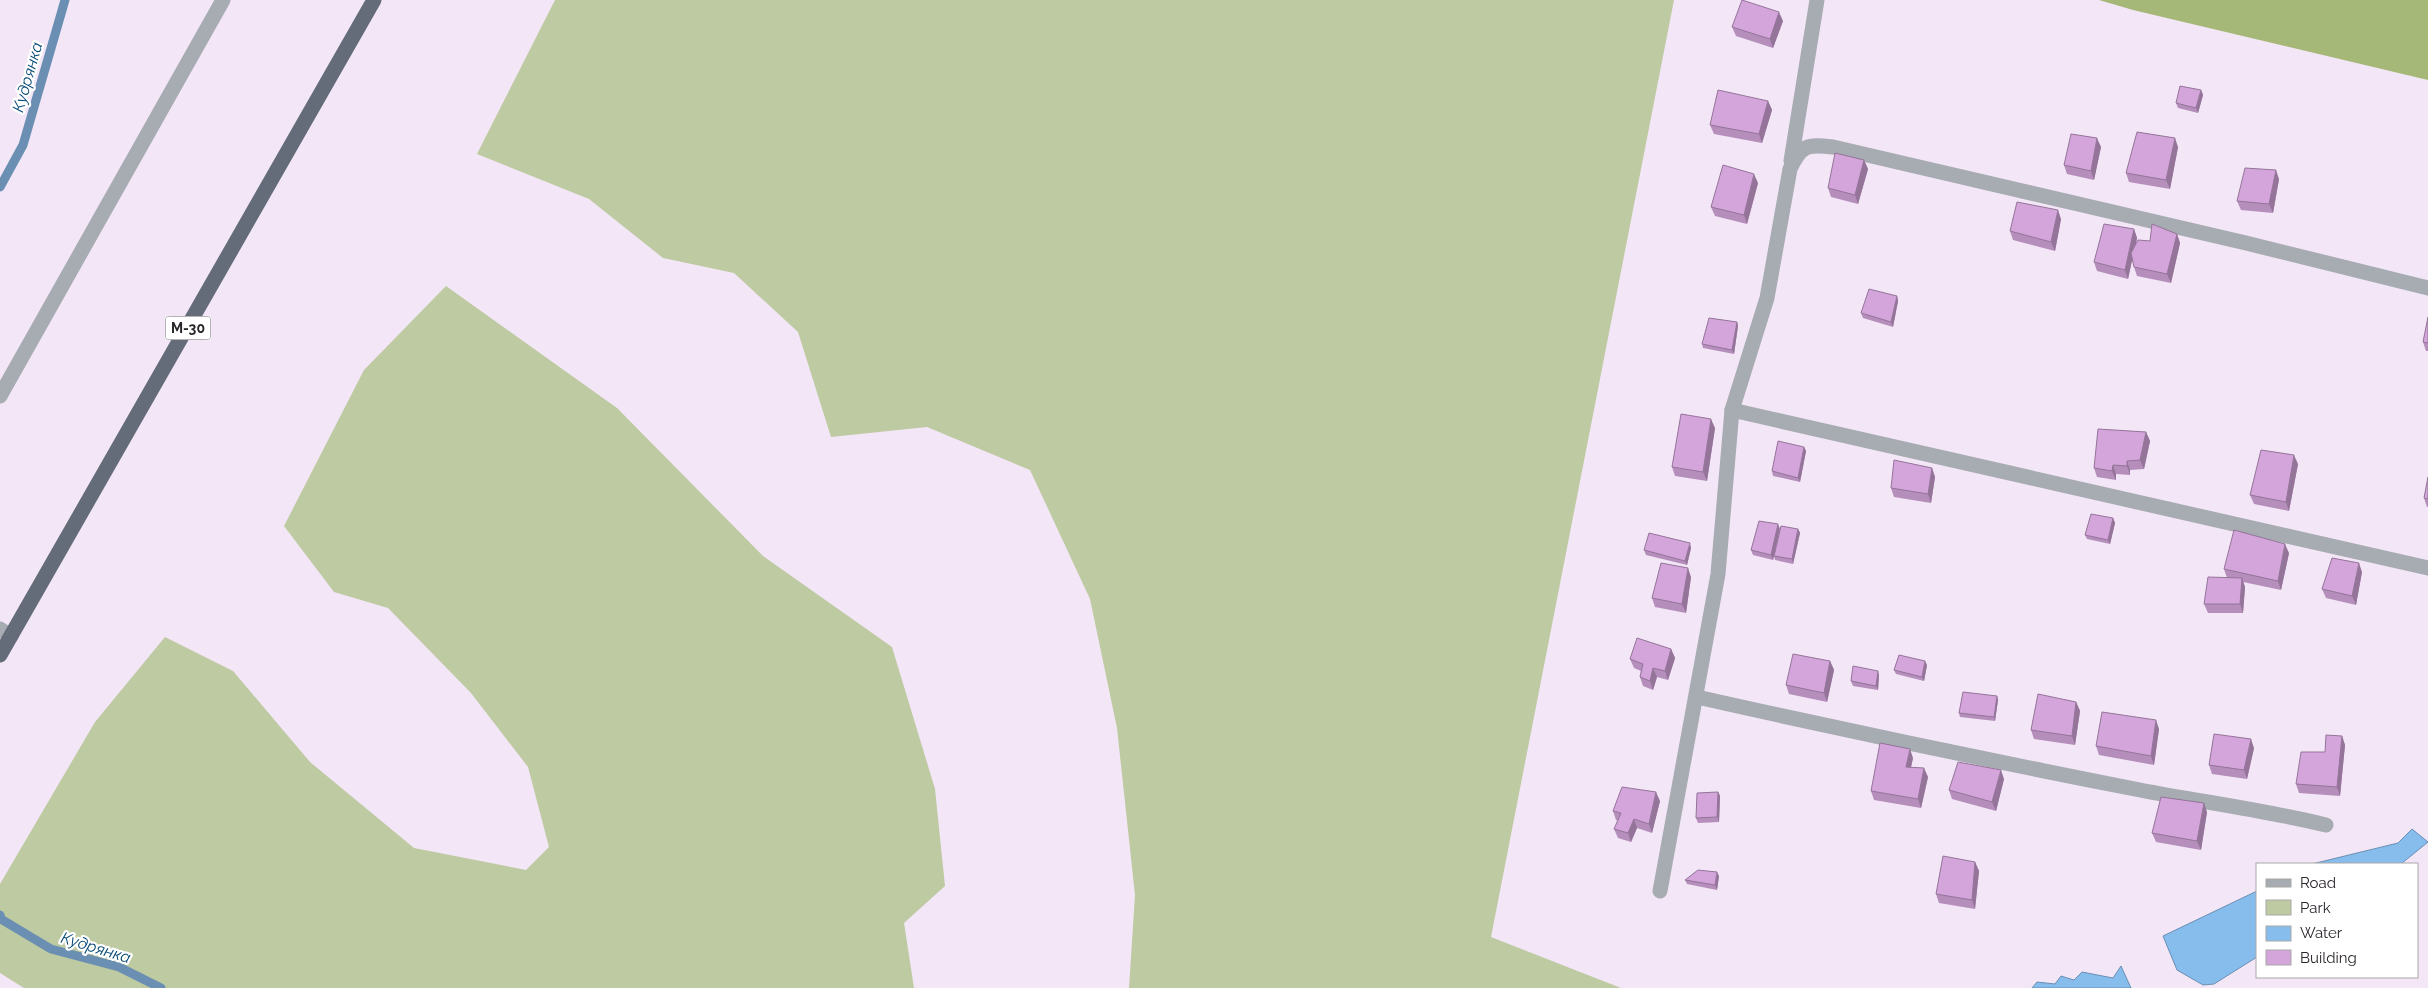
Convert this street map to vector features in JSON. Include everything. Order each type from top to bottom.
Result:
[{"type":"highway","name":"М-30","points":[[0,654],[5,632],[374,0]]},
{"type":"street","points":[[0,396],[223,0]]},
{"type":"street","points":[[1660,891],[1718,574],[1732,410],[1767,298],[1790,170],[1817,0]]},
{"type":"street","points":[[1790,170],[1797,152],[1812,144],[1833,147],[2246,243],[2428,288]]},
{"type":"street","points":[[1732,410],[2428,568]]},
{"type":"street","points":[[1696,697],[1860,734],[2142,790],[2262,810],[2326,825]]},
{"type":"green space","points":[[555,0],[1674,0],[1491,937],[1621,988],[1129,988],[1135,895],[1117,728],[1090,599],[1030,470],[927,427],[831,437],[798,332],[734,273],[663,258],[589,199],[477,154]]},
{"type":"green space","points":[[2099,0],[2428,0],[2428,80],[2133,10]]},
{"type":"green space","points":[[446,286],[617,408],[763,556],[892,647],[935,789],[945,886],[904,923],[914,988],[24,988],[0,973],[0,884],[95,722],[165,637],[233,671],[310,762],[414,848],[526,870],[549,847],[528,767],[471,693],[388,608],[334,592],[284,526],[364,370]]},
{"type":"water","points":[[2412,829],[2428,842],[2402,863],[2316,863],[2398,843]]},
{"type":"water","points":[[2256,891],[2256,958],[2214,984],[2203,985],[2177,970],[2163,936]]},
{"type":"water","points":[[2121,966],[2131,988],[2032,988],[2037,982],[2055,984],[2061,976],[2074,980],[2082,972],[2113,978]]},
{"type":"building","points":[[1742,0],[1779,12],[1770,39],[1732,27]]},
{"type":"building","points":[[2180,86],[2201,90],[2196,108],[2176,103]]},
{"type":"building","points":[[1718,90],[1768,101],[1759,134],[1710,125]]},
{"type":"building","points":[[2137,132],[2175,138],[2166,180],[2126,173]]},
{"type":"building","points":[[2071,134],[2097,138],[2091,171],[2064,165]]},
{"type":"building","points":[[1835,153],[1864,160],[1855,195],[1828,188]]},
{"type":"building","points":[[1723,165],[1754,174],[1744,215],[1711,207]]},
{"type":"building","points":[[2245,168],[2276,170],[2269,204],[2237,201]]},
{"type":"building","points":[[2017,202],[2058,210],[2051,242],[2010,231]]},
{"type":"building","points":[[2104,224],[2134,229],[2125,270],[2094,262]]},
{"type":"building","points":[[2152,224],[2177,234],[2167,274],[2134,267],[2131,253],[2138,240],[2150,241]]},
{"type":"building","points":[[1869,289],[1897,296],[1891,322],[1861,313]]},
{"type":"building","points":[[2428,317],[2428,343],[2423,342]]},
{"type":"building","points":[[1709,318],[1737,322],[1732,350],[1702,344]]},
{"type":"building","points":[[1681,414],[1711,419],[1703,472],[1672,467]]},
{"type":"building","points":[[2098,429],[2146,432],[2140,460],[2127,461],[2127,466],[2113,465],[2112,471],[2094,468]]},
{"type":"building","points":[[1778,441],[1804,447],[1798,478],[1772,471]]},
{"type":"building","points":[[2261,450],[2294,455],[2286,502],[2250,495]]},
{"type":"building","points":[[1894,460],[1932,468],[1928,494],[1891,488]]},
{"type":"building","points":[[2428,477],[2428,499],[2424,498]]},
{"type":"building","points":[[2091,514],[2113,518],[2108,540],[2085,535]]},
{"type":"building","points":[[1759,521],[1778,524],[1771,555],[1751,550]]},
{"type":"building","points":[[1781,526],[1798,529],[1792,559],[1774,556]]},
{"type":"building","points":[[2234,530],[2285,544],[2278,581],[2224,569]]},
{"type":"building","points":[[1649,533],[1690,543],[1685,561],[1644,550]]},
{"type":"building","points":[[2332,558],[2359,563],[2352,596],[2322,589]]},
{"type":"building","points":[[1661,563],[1688,568],[1682,604],[1652,598]]},
{"type":"building","points":[[2208,577],[2242,578],[2240,604],[2204,604]]},
{"type":"building","points":[[1637,638],[1671,649],[1665,671],[1653,668],[1650,681],[1640,677],[1643,664],[1630,659]]},
{"type":"building","points":[[1793,654],[1830,661],[1824,693],[1786,685]]},
{"type":"building","points":[[1899,655],[1925,661],[1922,677],[1894,670]]},
{"type":"building","points":[[1853,666],[1878,671],[1876,686],[1851,681]]},
{"type":"building","points":[[1963,692],[1997,696],[1994,717],[1959,713]]},
{"type":"building","points":[[2038,694],[2076,702],[2072,736],[2031,730]]},
{"type":"building","points":[[2102,712],[2156,720],[2151,756],[2096,746]]},
{"type":"building","points":[[2214,734],[2251,739],[2244,770],[2209,765]]},
{"type":"building","points":[[2326,735],[2342,736],[2337,787],[2296,784],[2301,752],[2325,752]]},
{"type":"building","points":[[1880,743],[1910,749],[1906,767],[1924,768],[1918,799],[1871,791]]},
{"type":"building","points":[[1958,762],[2001,770],[1992,802],[1949,790]]},
{"type":"building","points":[[1622,787],[1656,792],[1649,824],[1634,819],[1628,833],[1614,829],[1621,813],[1613,811]]},
{"type":"building","points":[[1718,792],[1717,817],[1696,818],[1697,793]]},
{"type":"building","points":[[2161,797],[2204,803],[2197,841],[2152,833]]},
{"type":"building","points":[[1943,856],[1975,862],[1972,900],[1936,894]]},
{"type":"building","points":[[1698,870],[1717,872],[1715,885],[1685,880]]},
{"type":"waterway","name":"Кудрянка","points":[[0,187],[23,145],[65,0]]},
{"type":"waterway","name":"Кудрянка","points":[[0,915],[1,919],[51,949],[119,967],[161,988]]}]
